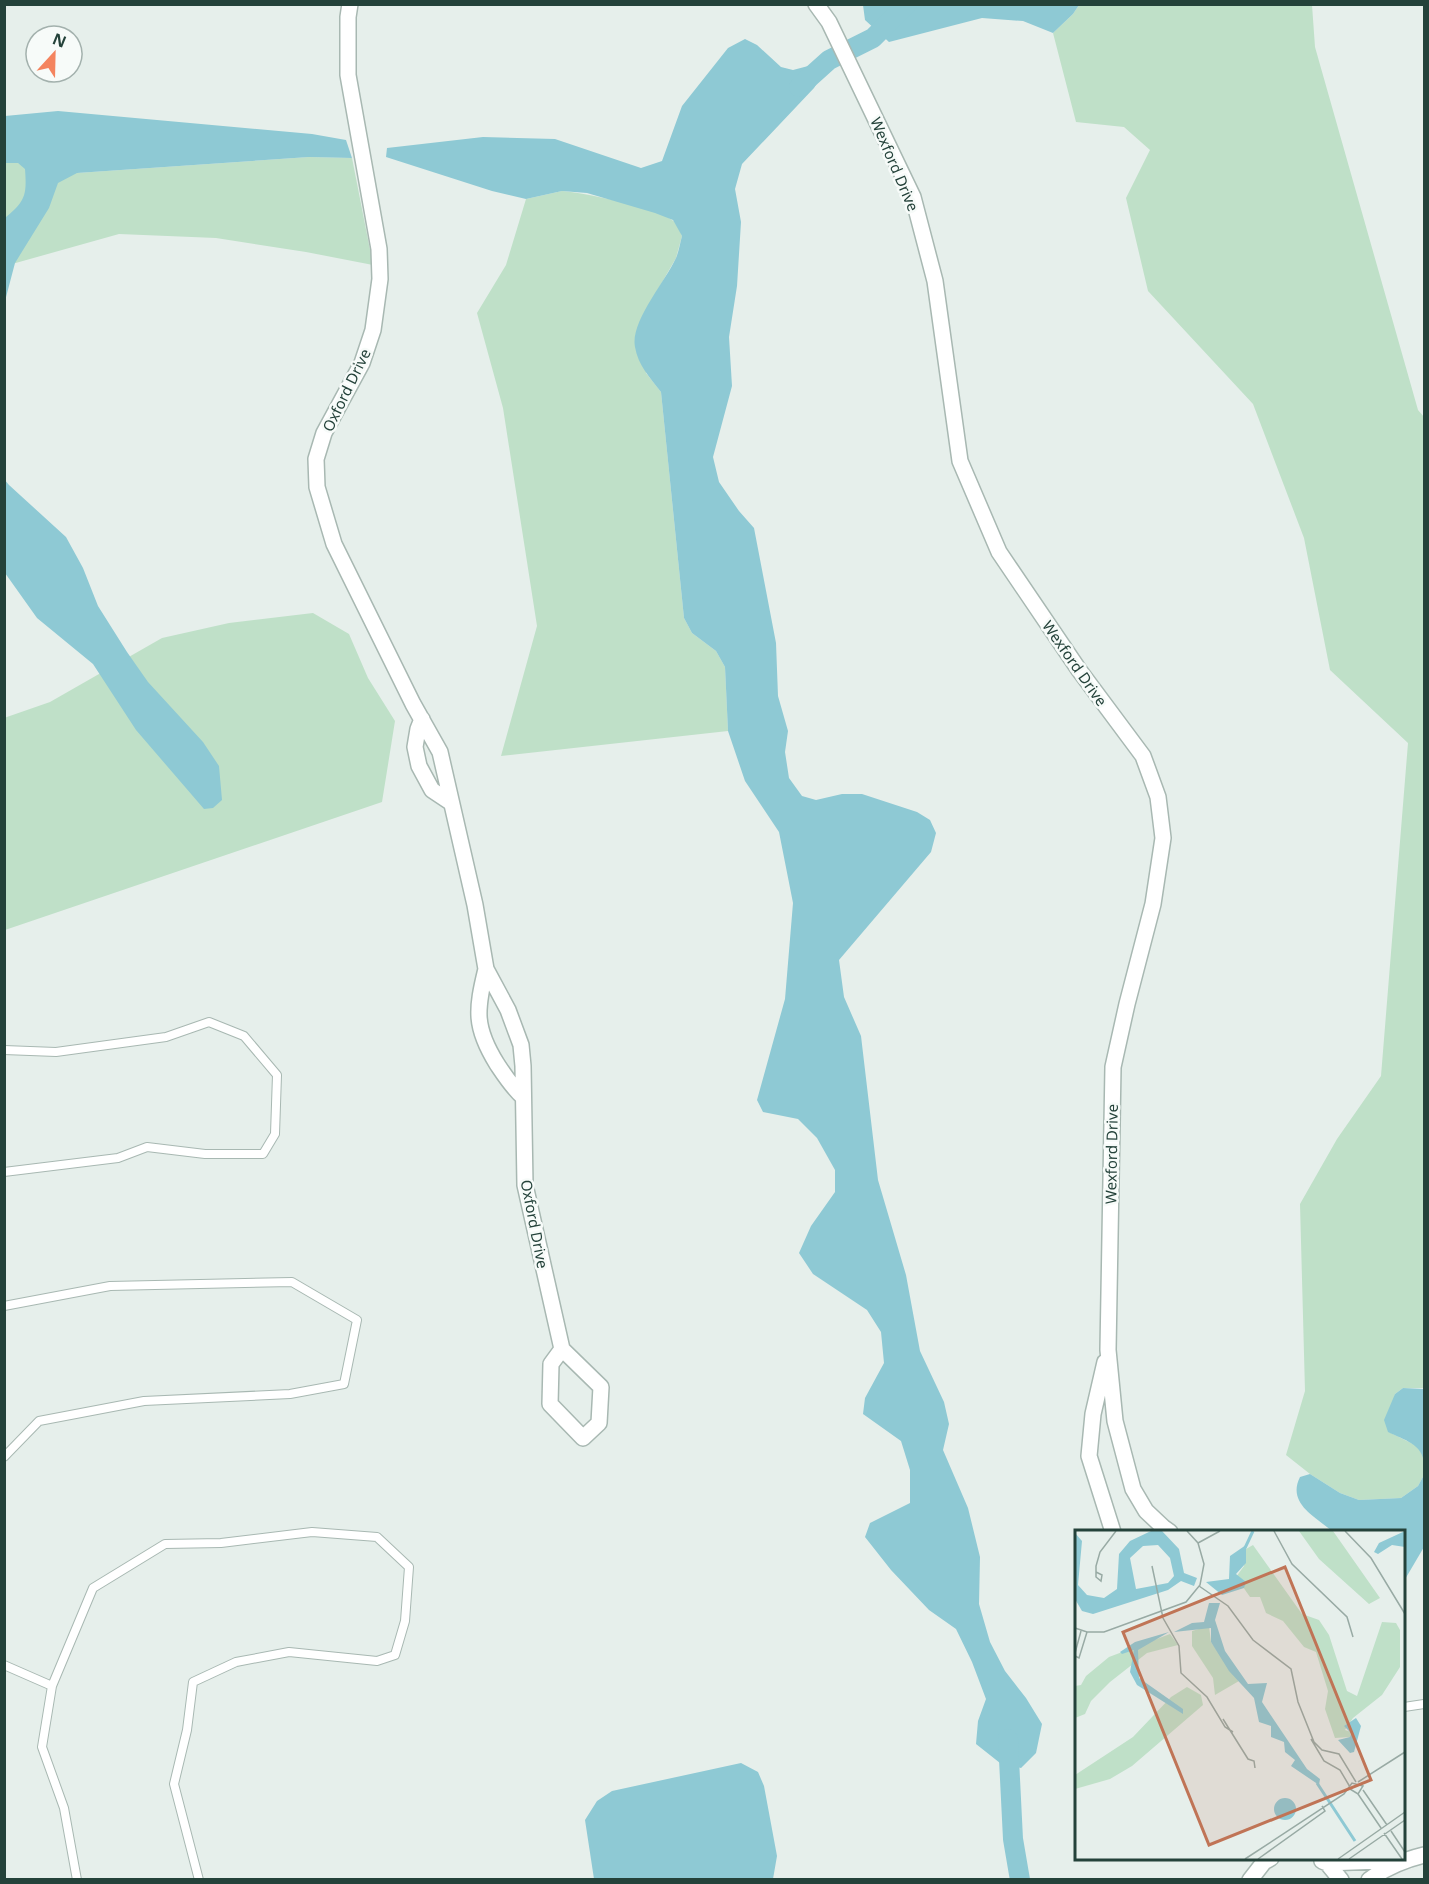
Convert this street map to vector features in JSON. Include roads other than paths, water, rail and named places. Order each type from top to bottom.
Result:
[{"type":"street","name":"Oxford Drive","points":[[350,4],[348,75],[379,249],[380,279],[373,330],[362,363],[324,433],[316,459],[317,487],[334,544],[440,752],[475,905],[486,969],[507,1010],[521,1045],[525,1185],[562,1349]]},
{"type":"street","name":"Wexford Drive","points":[[816,4],[829,22],[913,197],[935,281],[960,461],[999,552],[1079,670],[1143,756],[1158,797],[1163,838],[1153,904],[1113,1067],[1108,1350],[1116,1421],[1133,1489],[1146,1511],[1167,1530]]},
{"type":"street","points":[[422,719],[415,747],[418,765],[432,790],[450,802]]},
{"type":"street","name":"Oxford Drive","points":[[486,969],[478,1007],[480,1030],[487,1048],[509,1084],[523,1097]]},
{"type":"street","points":[[562,1349],[601,1388],[599,1423],[584,1438],[550,1404],[551,1364],[562,1349]]},
{"type":"street","name":"Wexford Drive","points":[[1108,1350],[1093,1414],[1089,1456],[1113,1530]]},
{"type":"street","points":[[1369,1880],[1379,1872],[1405,1860],[1425,1855]]},
{"type":"street","points":[[1251,1871],[1268,1860]]},
{"type":"street","points":[[1323,1861],[1405,1860]]},
{"type":"street","points":[[1323,1861],[1341,1880]]},
{"type":"lane","points":[[4,1050],[56,1052],[98,1047],[166,1037],[209,1022],[244,1036],[277,1075],[275,1134],[263,1154],[205,1154],[147,1147],[118,1158],[4,1172]]},
{"type":"lane","points":[[4,1306],[110,1286],[292,1282],[357,1320],[344,1384],[290,1394],[144,1401],[39,1421],[4,1457]]},
{"type":"lane","points":[[77,1880],[64,1808],[42,1747],[52,1686],[93,1588],[165,1544],[221,1543],[312,1532],[376,1537],[409,1567],[405,1621],[395,1655],[377,1661],[289,1652],[236,1662],[193,1682],[187,1730],[174,1784],[199,1880]]},
{"type":"lane","points":[[4,1665],[52,1686]]},
{"type":"lane","points":[[1405,1707],[1425,1704]]},
{"type":"water","points":[[863,4],[1079,5],[1053,33],[1023,21],[982,18],[889,42],[865,20]]},
{"type":"water","points":[[745,39],[757,45],[781,67],[793,70],[812,65],[822,75],[814,88],[742,164],[735,189],[741,222],[737,286],[729,337],[732,386],[713,457],[719,482],[754,528],[776,643],[778,696],[788,731],[785,752],[789,778],[802,796],[816,800],[842,794],[862,794],[917,812],[930,820],[936,833],[931,852],[839,960],[844,997],[861,1036],[878,1180],[906,1275],[920,1351],[944,1402],[949,1424],[943,1450],[968,1508],[980,1557],[979,1604],[990,1642],[1005,1671],[1042,1724],[1036,1753],[1021,1768],[1000,1763],[976,1744],[978,1721],[986,1699],[956,1629],[929,1610],[891,1570],[865,1537],[870,1523],[910,1503],[910,1470],[901,1441],[863,1414],[865,1398],[884,1363],[881,1332],[867,1310],[813,1274],[799,1253],[811,1226],[835,1192],[835,1170],[817,1138],[798,1119],[763,1112],[757,1100],[785,999],[793,903],[779,832],[745,781],[728,731],[725,667],[716,651],[692,633],[684,618],[661,392],[642,365],[635,347],[635,337],[643,314],[676,258],[682,236],[673,220],[587,193],[562,191],[526,199],[492,191],[386,157],[387,148],[483,137],[555,139],[641,168],[662,161],[682,106],[728,48]]},
{"type":"water","points":[[58,111],[312,134],[346,140],[352,158],[309,157],[77,173],[58,183],[49,208],[15,263],[5,301],[5,218],[21,202],[25,192],[26,178],[25,169],[18,163],[5,163],[5,116]]},
{"type":"water","points":[[4,479],[66,537],[83,568],[98,606],[127,652],[148,682],[203,742],[219,766],[222,800],[213,808],[204,809],[136,730],[93,664],[37,618],[5,573]]},
{"type":"water","points":[[1403,1388],[1424,1389],[1424,1464],[1423,1457],[1416,1447],[1388,1432],[1384,1420],[1395,1394]]},
{"type":"water","points":[[1310,1474],[1340,1493],[1359,1500],[1401,1498],[1418,1486],[1424,1475],[1424,1547],[1405,1579],[1405,1530],[1331,1530],[1300,1502],[1297,1486],[1300,1477]]},
{"type":"water","points":[[741,1763],[758,1772],[764,1786],[777,1856],[773,1879],[594,1879],[585,1820],[597,1801],[612,1791]]},
{"type":"waterway","points":[[799,87],[829,60],[873,38],[907,4]]},
{"type":"waterway","points":[[1008,1739],[1013,1839],[1020,1880]]}]
